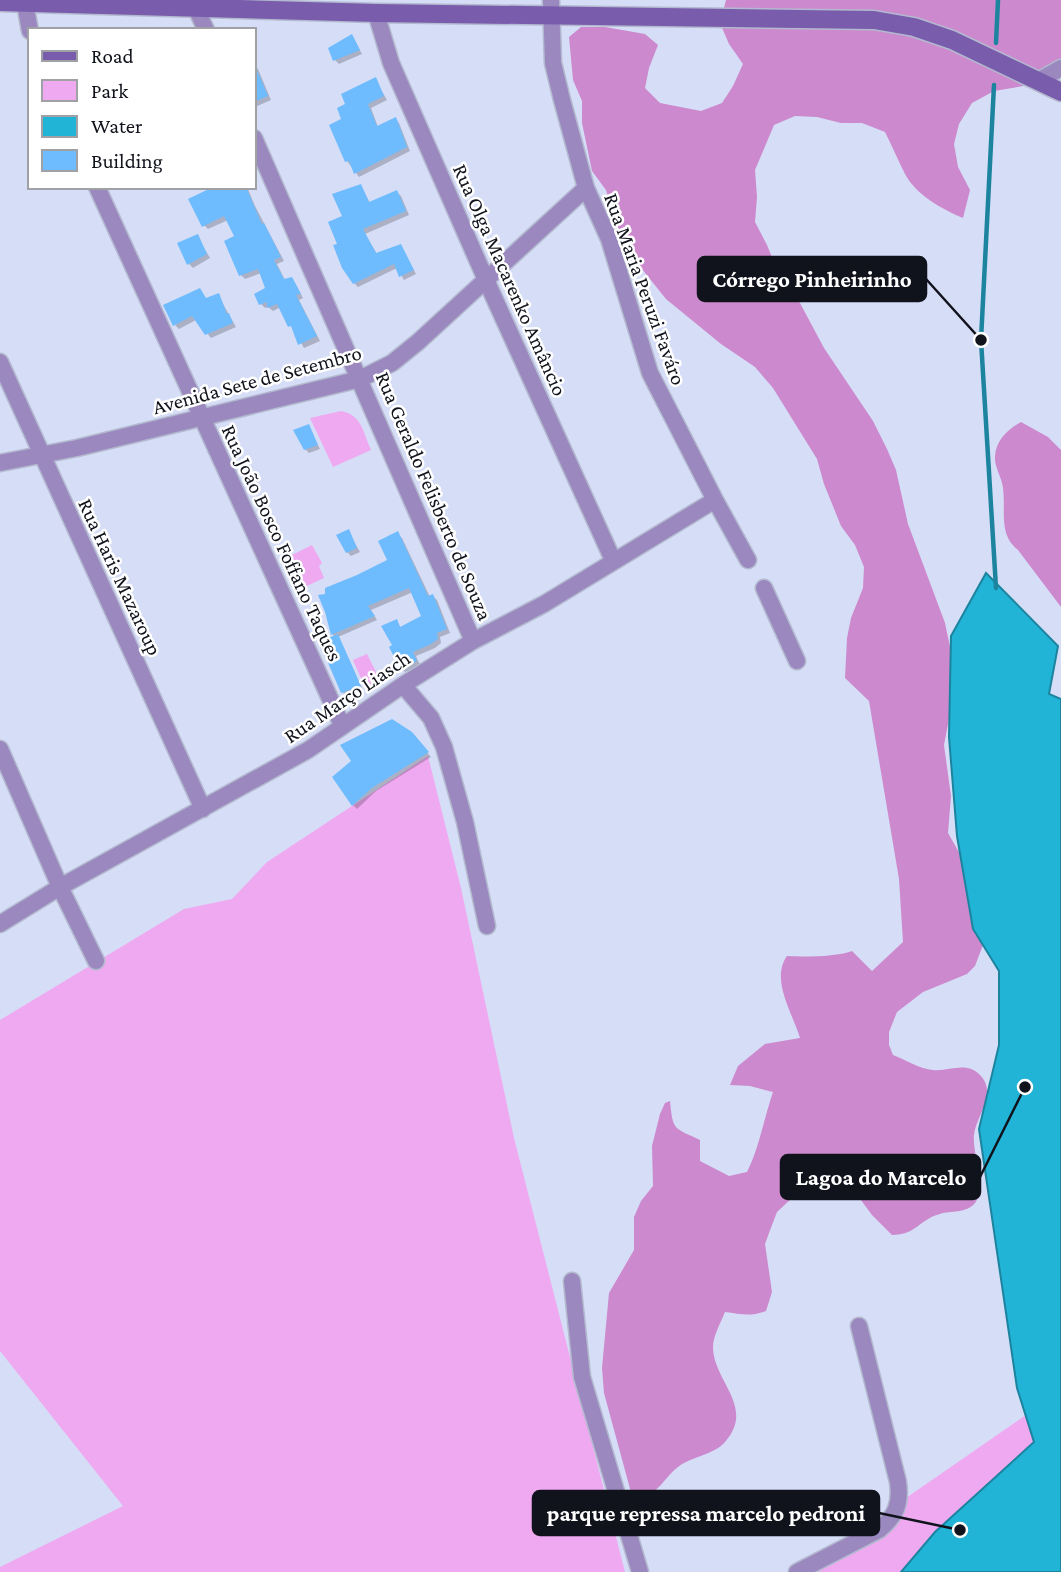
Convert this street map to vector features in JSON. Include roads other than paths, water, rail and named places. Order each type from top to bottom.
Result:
[{"type":"street","points":[[0,2],[376,13],[551,8],[874,20],[914,27],[952,40],[1061,92]]},
{"type":"street","points":[[25,4],[29,28]]},
{"type":"street","points":[[195,6],[205,28]]},
{"type":"street","name":"Rua Maria Peruzi Faváro","points":[[551,8],[553,63],[586,188],[609,239],[650,373],[748,560]]},
{"type":"street","name":"Rua Olga Macarenko Amâncio","points":[[376,13],[391,63],[613,561]]},
{"type":"street","points":[[1038,81],[1061,68]]},
{"type":"street","name":"Rua Geraldo Felisberto de Souza","points":[[256,143],[473,641]]},
{"type":"street","name":"Avenida Sete de Setembro","points":[[0,463],[360,379],[392,363],[586,188]]},
{"type":"street","name":"Rua João Bosco Foffano Taques","points":[[98,189],[342,725]]},
{"type":"street","name":"Rua Haris Mazaroup","points":[[0,362],[203,808]]},
{"type":"street","name":"Rua Março Liasch","points":[[0,924],[60,887],[308,750],[342,725],[473,641],[544,604],[715,500]]},
{"type":"street","points":[[764,587],[797,661]]},
{"type":"street","points":[[403,685],[431,718],[444,747],[465,822],[487,926]]},
{"type":"street","points":[[0,749],[60,887],[96,961]]},
{"type":"street","points":[[572,1281],[582,1377],[640,1572]]},
{"type":"street","points":[[797,1572],[879,1530],[890,1521],[900,1501],[898,1482],[859,1326]]},
{"type":"water","points":[[986,573],[1058,646],[1049,694],[1061,699],[1061,1572],[901,1572],[935,1532],[1034,1442],[1017,1388],[979,1129],[999,1045],[999,971],[973,929],[957,836],[949,737],[951,636]]},
{"type":"waterway","points":[[996,43],[998,0]]},
{"type":"waterway","points":[[994,85],[981,340],[996,588]]},
{"type":"place","name":"Córrego Pinheirinho","points":[[981,340]]},
{"type":"place","name":"Lagoa do Marcelo","points":[[1025,1087]]},
{"type":"place","name":"parque repressa marcelo pedroni","points":[[960,1530]]}]
